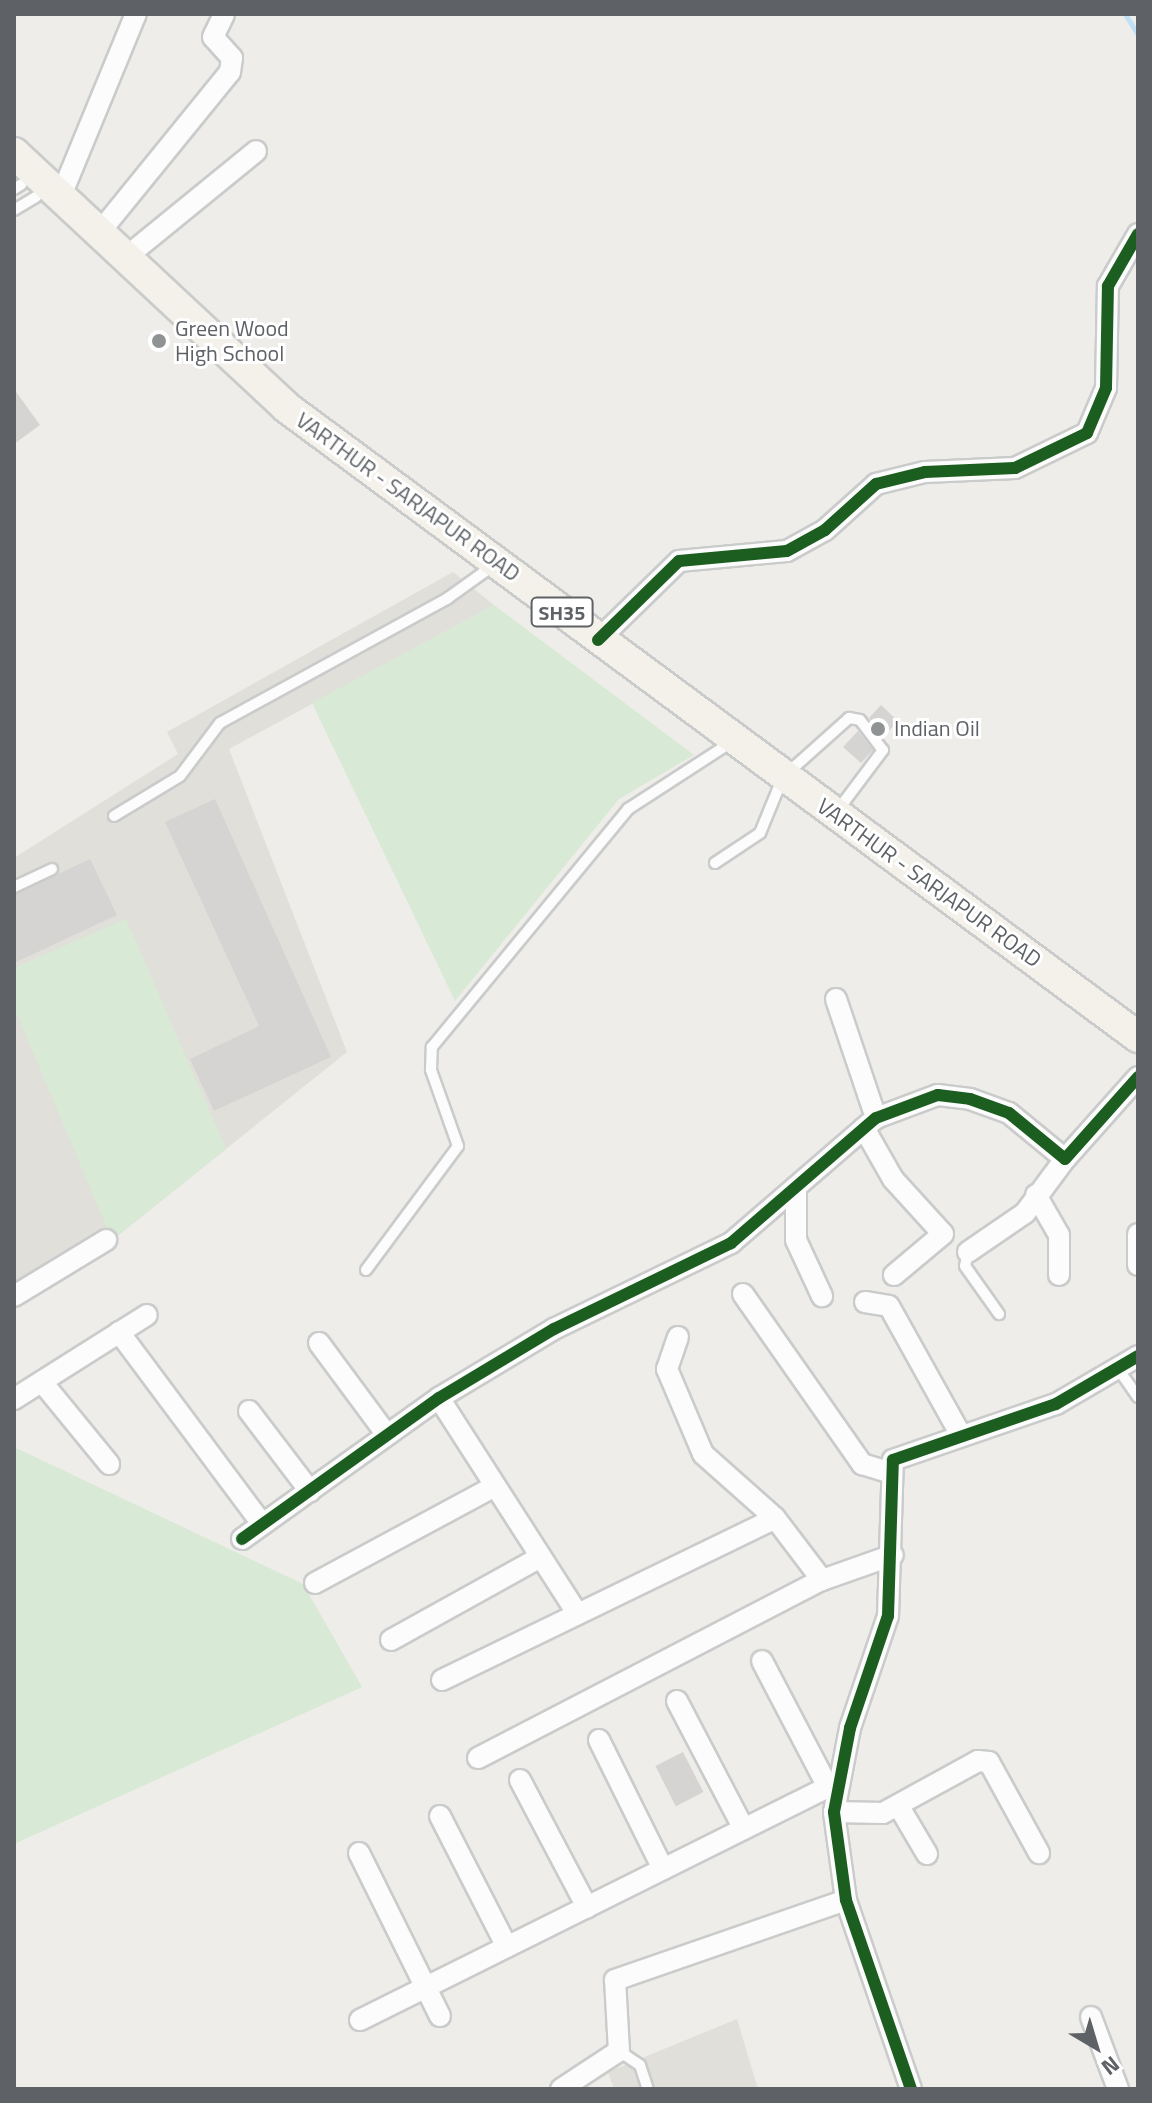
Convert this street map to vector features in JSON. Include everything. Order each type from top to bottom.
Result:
[{"type":"main road","name":"VARTHUR - SARJAPUR ROAD","points":[[14,153],[27,192],[289,431],[598,640],[728,744]]},
{"type":"main road","name":"VARTHUR - SARJAPUR ROAD","points":[[27,192],[99,233],[286,407],[491,567],[1138,1054]]},
{"type":"main road","name":"VARTHUR - SARJAPUR ROAD","points":[[782,784],[835,814],[1138,1037]]},
{"type":"street","points":[[27,192],[136,14]]},
{"type":"street","points":[[99,233],[230,72],[232,58],[213,37],[224,14]]},
{"type":"street","points":[[125,258],[256,151]]},
{"type":"street","points":[[598,640],[679,561],[787,551],[825,530],[876,484],[925,472],[1015,468],[1087,433],[1106,388],[1108,286],[1138,234]]},
{"type":"street","points":[[836,999],[870,1123],[893,1179],[943,1234],[894,1275]]},
{"type":"street","points":[[968,1252],[1025,1213],[1065,1159],[1138,1077]]},
{"type":"street","points":[[242,1539],[439,1398],[554,1329],[731,1243],[870,1123],[938,1095],[970,1099],[1009,1113],[1065,1159]]},
{"type":"street","points":[[796,1187],[796,1240],[822,1296]]},
{"type":"street","points":[[1036,1195],[1059,1235],[1059,1275]]},
{"type":"street","points":[[1138,1234],[1138,1265]]},
{"type":"street","points":[[14,1296],[106,1240]]},
{"type":"street","points":[[743,1294],[862,1464],[889,1472]]},
{"type":"street","points":[[865,1302],[889,1306],[959,1432]]},
{"type":"street","points":[[14,1399],[147,1315]]},
{"type":"street","points":[[119,1332],[262,1524]]},
{"type":"street","points":[[678,1337],[667,1369],[703,1454],[775,1518],[822,1580]]},
{"type":"street","points":[[319,1343],[387,1435]]},
{"type":"street","points":[[911,2089],[846,1900],[833,1784],[888,1616],[893,1555],[889,1472],[901,1452],[1056,1404],[1119,1370],[1138,1356]]},
{"type":"street","points":[[42,1382],[109,1464]]},
{"type":"street","points":[[439,1398],[577,1613]]},
{"type":"street","points":[[249,1411],[310,1491]]},
{"type":"street","points":[[315,1583],[495,1486]]},
{"type":"street","points":[[442,1680],[775,1518]]},
{"type":"street","points":[[478,1758],[822,1580],[893,1555]]},
{"type":"street","points":[[391,1640],[541,1557]]},
{"type":"street","points":[[762,1661],[833,1784]]},
{"type":"street","points":[[677,1701],[744,1829]]},
{"type":"street","points":[[599,1740],[663,1869]]},
{"type":"street","points":[[834,1812],[883,1813],[978,1761],[989,1762],[1039,1853]]},
{"type":"street","points":[[520,1780],[587,1907]]},
{"type":"street","points":[[360,2020],[833,1784]]},
{"type":"street","points":[[898,1805],[927,1854]]},
{"type":"street","points":[[440,1816],[507,1947]]},
{"type":"street","points":[[359,1853],[440,2016]]},
{"type":"street","points":[[561,2089],[619,2051],[615,1980],[846,1900]]},
{"type":"street","points":[[1091,2017],[1118,2089]]},
{"type":"lane","points":[[114,816],[180,776],[220,723],[491,567]]},
{"type":"lane","points":[[715,863],[760,833],[782,784],[849,718],[870,727],[883,750],[835,814]]},
{"type":"lane","points":[[366,1270],[458,1146],[431,1070],[432,1047],[628,809],[728,744]]},
{"type":"lane","points":[[14,887],[52,869]]},
{"type":"lane","points":[[968,1252],[965,1266],[999,1314]]},
{"type":"lane","points":[[1119,1370],[1138,1397]]},
{"type":"lane","points":[[619,2051],[640,2065],[648,2089]]},
{"type":"shaded area","points":[[453,572],[494,605],[229,749],[347,1052],[120,1234],[14,1306],[14,858],[178,754],[167,732]]},
{"type":"shaded area","points":[[737,2019],[758,2089],[614,2089],[608,2072]]},
{"type":"green space","points":[[494,605],[694,755],[619,799],[455,1001],[312,703]]},
{"type":"green space","points":[[126,919],[226,1149],[112,1240],[14,1007],[14,968]]},
{"type":"green space","points":[[14,1447],[303,1584],[362,1687],[14,1844]]},
{"type":"building","points":[[14,389],[40,425],[14,444]]},
{"type":"building","points":[[881,705],[898,721],[883,737],[869,718]]},
{"type":"building","points":[[858,731],[873,750],[861,763],[843,747]]},
{"type":"building","points":[[215,799],[331,1057],[214,1111],[190,1059],[259,1026],[165,822]]},
{"type":"building","points":[[90,859],[117,915],[14,963],[14,895]]},
{"type":"building","points":[[683,1752],[703,1792],[676,1806],[655,1766]]},
{"type":"waterway","points":[[1125,14],[1138,35]]},
{"type":"cycle path","points":[[598,640],[679,561],[787,551],[825,530],[876,484],[925,472],[1015,468],[1087,433],[1106,388],[1108,286],[1138,234]]},
{"type":"cycle path","points":[[242,1539],[439,1398],[554,1329],[731,1243],[876,1118],[938,1095],[970,1099],[1009,1113],[1065,1159],[1138,1077]]},
{"type":"cycle path","points":[[911,2089],[846,1900],[834,1812],[850,1728],[888,1616],[893,1460],[1056,1404],[1138,1356]]},
{"type":"place","name":"Green Wood High School","points":[[159,341]]},
{"type":"place","name":"Indian Oil","points":[[878,729]]}]
